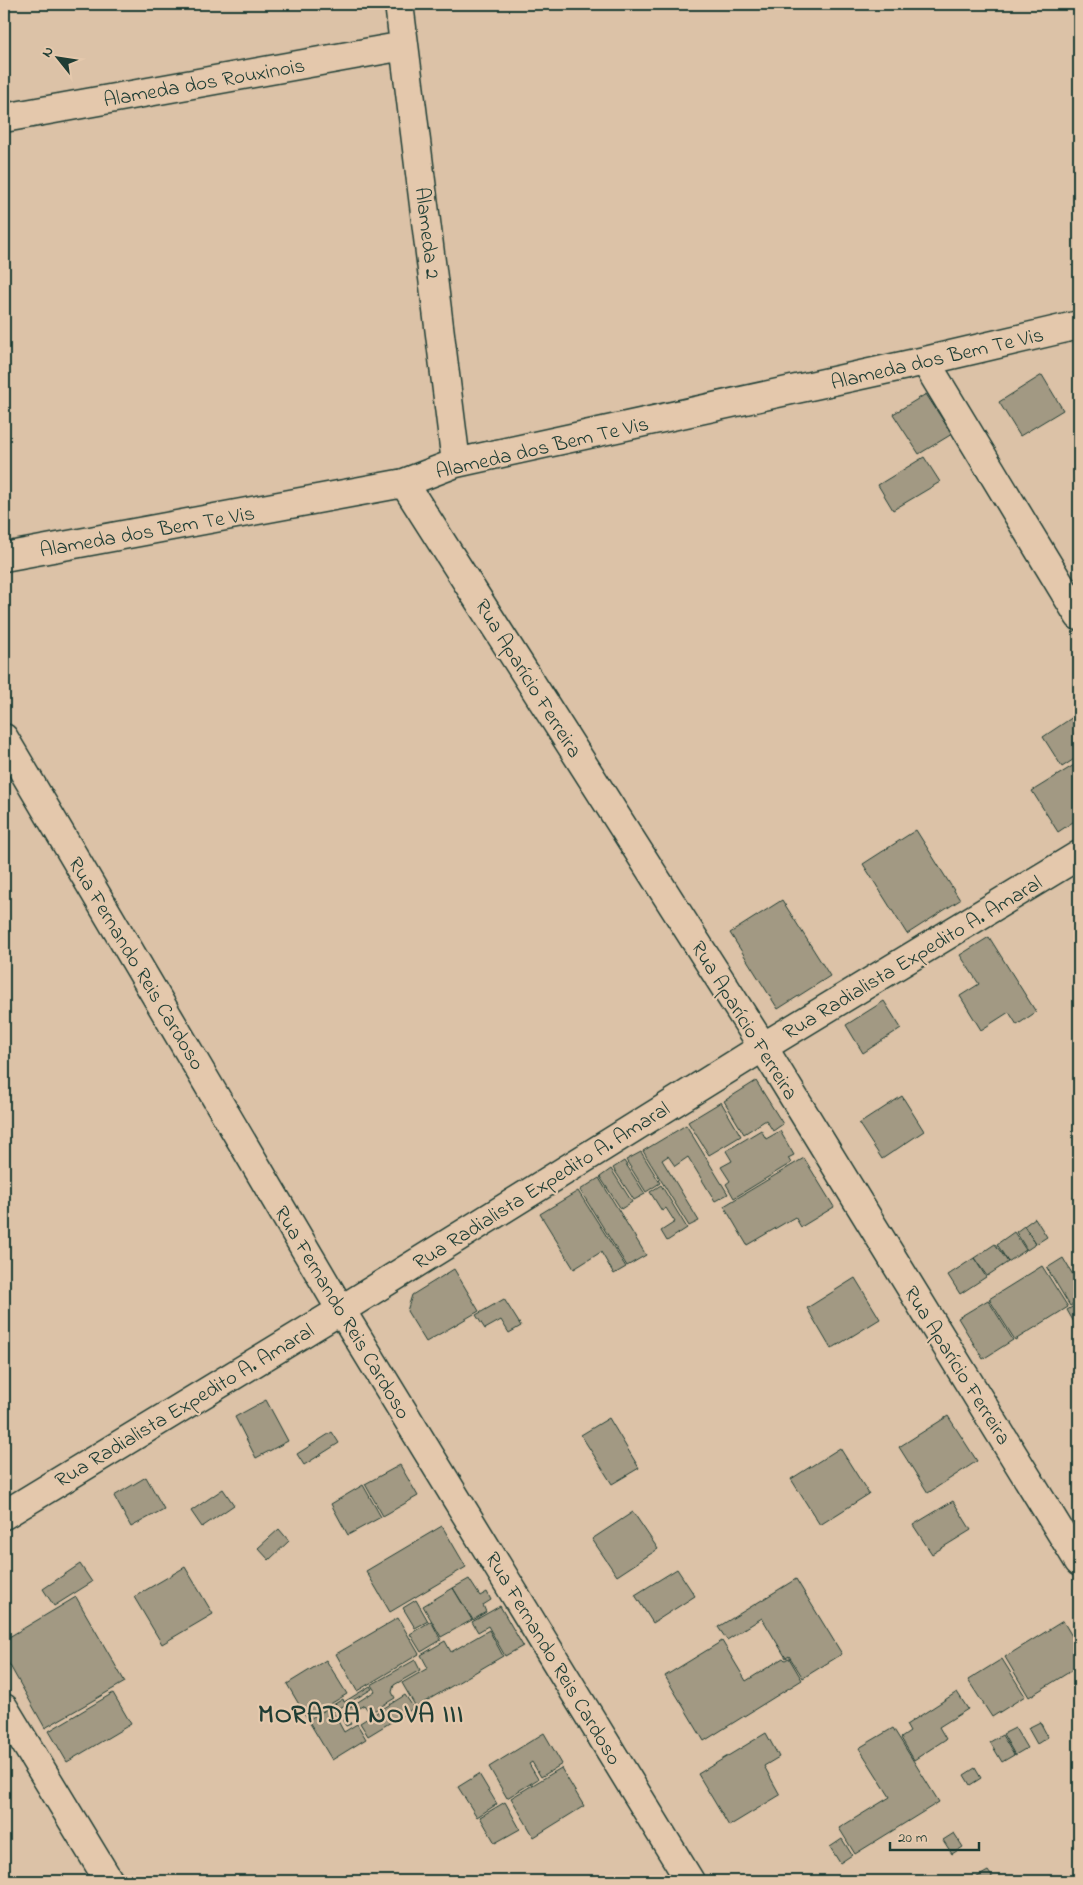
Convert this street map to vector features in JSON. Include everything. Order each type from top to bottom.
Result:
[{"type":"street","name":"Alameda 2","points":[[399,4],[456,463]]},
{"type":"street","name":"Alameda dos Rouxinois","points":[[4,118],[404,46]]},
{"type":"street","name":"Alameda dos Bem Te Vis","points":[[4,557],[404,483],[456,463],[925,361],[1079,325]]},
{"type":"street","points":[[925,361],[1079,616]]},
{"type":"street","name":"Rua Aparício Ferreira","points":[[404,483],[763,1047],[1079,1562]]},
{"type":"street","name":"Rua Fernando Reis Cardoso","points":[[4,738],[341,1310],[690,1881]]},
{"type":"street","name":"Rua Radialista Expedito A. Amaral","points":[[4,1515],[341,1310],[763,1047],[1079,855]]},
{"type":"street","points":[[4,1708],[109,1881]]},
{"type":"building","points":[[1042,375],[1063,410],[1020,436],[999,402]]},
{"type":"building","points":[[926,394],[952,434],[919,454],[893,414]]},
{"type":"building","points":[[924,457],[940,482],[893,510],[878,485]]},
{"type":"building","points":[[1079,713],[1079,756],[1062,767],[1043,737]]},
{"type":"building","points":[[1079,762],[1079,818],[1058,832],[1032,791]]},
{"type":"building","points":[[916,830],[960,900],[907,934],[863,864]]},
{"type":"building","points":[[782,900],[830,976],[778,1009],[730,933]]},
{"type":"building","points":[[989,937],[1036,1012],[1017,1025],[1009,1012],[981,1030],[960,996],[979,984],[960,955]]},
{"type":"building","points":[[884,1001],[901,1028],[863,1053],[846,1025]]},
{"type":"building","points":[[756,1081],[783,1124],[773,1131],[766,1120],[744,1134],[724,1101]]},
{"type":"building","points":[[902,1096],[924,1131],[882,1159],[859,1124]]},
{"type":"building","points":[[721,1102],[741,1136],[709,1155],[688,1122]]},
{"type":"building","points":[[686,1125],[728,1194],[715,1201],[688,1157],[675,1166],[668,1156],[662,1160],[699,1221],[689,1226],[643,1151]]},
{"type":"building","points":[[761,1130],[766,1139],[780,1131],[794,1155],[788,1158],[791,1163],[734,1198],[726,1184],[730,1181],[721,1167],[732,1161],[726,1151]]},
{"type":"building","points":[[641,1152],[660,1183],[646,1192],[626,1160]]},
{"type":"building","points":[[804,1158],[834,1207],[801,1227],[795,1217],[747,1245],[724,1206]]},
{"type":"building","points":[[624,1161],[645,1194],[634,1200],[613,1168]]},
{"type":"building","points":[[611,1169],[632,1202],[621,1209],[600,1177]]},
{"type":"building","points":[[599,1178],[646,1255],[627,1266],[580,1190]]},
{"type":"building","points":[[661,1185],[687,1228],[667,1241],[661,1231],[675,1222],[666,1208],[662,1211],[650,1192]]},
{"type":"building","points":[[578,1191],[626,1267],[614,1274],[601,1252],[574,1269],[540,1214]]},
{"type":"building","points":[[1035,1218],[1047,1237],[1036,1244],[1024,1226]]},
{"type":"building","points":[[1024,1226],[1036,1244],[1027,1250],[1016,1232]]},
{"type":"building","points":[[1014,1232],[1026,1250],[1008,1262],[997,1244]]},
{"type":"building","points":[[995,1244],[1008,1262],[987,1276],[974,1258]]},
{"type":"building","points":[[974,1258],[986,1277],[960,1294],[948,1275]]},
{"type":"building","points":[[1063,1258],[1079,1285],[1079,1301],[1070,1306],[1047,1268]]},
{"type":"building","points":[[1042,1266],[1068,1307],[1015,1340],[989,1299]]},
{"type":"building","points":[[454,1269],[479,1311],[426,1342],[407,1311],[412,1295]]},
{"type":"building","points":[[855,1278],[880,1319],[831,1349],[807,1308]]},
{"type":"building","points":[[504,1299],[521,1326],[509,1333],[501,1320],[485,1329],[476,1315]]},
{"type":"building","points":[[988,1300],[1013,1340],[983,1359],[958,1318]]},
{"type":"building","points":[[1079,1303],[1079,1331],[1067,1310]]},
{"type":"building","points":[[266,1400],[288,1441],[256,1458],[235,1417]]},
{"type":"building","points":[[948,1416],[977,1461],[928,1493],[899,1447]]},
{"type":"building","points":[[609,1418],[639,1468],[612,1484],[581,1435]]},
{"type":"building","points":[[332,1432],[339,1443],[304,1465],[297,1454]]},
{"type":"building","points":[[840,1448],[869,1494],[820,1525],[791,1479]]},
{"type":"building","points":[[400,1465],[418,1496],[383,1516],[365,1484]]},
{"type":"building","points":[[146,1477],[164,1509],[131,1527],[114,1496]]},
{"type":"building","points":[[363,1485],[381,1517],[348,1535],[331,1504]]},
{"type":"building","points":[[223,1489],[234,1505],[202,1527],[191,1511]]},
{"type":"building","points":[[953,1501],[971,1530],[932,1554],[913,1525]]},
{"type":"building","points":[[633,1512],[658,1549],[617,1576],[592,1539]]},
{"type":"building","points":[[442,1526],[466,1567],[390,1612],[366,1571]]},
{"type":"building","points":[[279,1529],[289,1541],[269,1560],[258,1548]]},
{"type":"building","points":[[80,1564],[92,1582],[54,1606],[43,1589]]},
{"type":"building","points":[[185,1567],[213,1614],[162,1644],[134,1597]]},
{"type":"building","points":[[677,1569],[695,1596],[653,1623],[635,1595]]},
{"type":"building","points":[[469,1579],[480,1596],[487,1592],[491,1600],[483,1605],[486,1612],[473,1620],[453,1588]]},
{"type":"building","points":[[796,1579],[842,1654],[803,1678],[789,1656],[786,1658],[762,1618],[727,1640],[718,1627]]},
{"type":"building","points":[[453,1588],[472,1620],[441,1637],[423,1606]]},
{"type":"building","points":[[76,1597],[125,1682],[45,1728],[4,1655],[4,1640]]},
{"type":"building","points":[[416,1600],[428,1621],[415,1628],[403,1608]]},
{"type":"building","points":[[500,1606],[523,1646],[505,1656],[488,1626],[478,1632],[472,1622]]},
{"type":"building","points":[[398,1618],[419,1654],[357,1691],[336,1654]]},
{"type":"building","points":[[431,1621],[441,1640],[421,1652],[410,1634]]},
{"type":"building","points":[[1063,1621],[1079,1648],[1079,1666],[1029,1697],[1005,1657]]},
{"type":"building","points":[[489,1630],[503,1656],[416,1707],[402,1683],[428,1668],[421,1655],[445,1641],[451,1652]]},
{"type":"building","points":[[722,1641],[746,1681],[783,1658],[785,1660],[789,1658],[802,1680],[704,1741],[665,1676]]},
{"type":"building","points":[[1002,1659],[1025,1696],[992,1717],[968,1680]]},
{"type":"building","points":[[326,1660],[347,1694],[307,1718],[287,1684]]},
{"type":"building","points":[[415,1660],[420,1670],[394,1685],[392,1692],[395,1698],[370,1713],[364,1705],[346,1716],[351,1724],[346,1726],[339,1714],[375,1691],[371,1685]]},
{"type":"building","points":[[370,1686],[372,1689],[333,1712],[344,1732],[357,1724],[366,1739],[332,1760],[308,1720],[343,1699],[344,1702]]},
{"type":"building","points":[[957,1692],[968,1709],[939,1727],[946,1739],[914,1760],[901,1738],[910,1732],[906,1725]]},
{"type":"building","points":[[113,1693],[131,1724],[67,1762],[49,1731]]},
{"type":"building","points":[[405,1695],[414,1708],[368,1736],[360,1723]]},
{"type":"building","points":[[1040,1722],[1048,1737],[1037,1744],[1028,1728]]},
{"type":"building","points":[[893,1728],[939,1802],[855,1854],[839,1828],[890,1797],[859,1748]]},
{"type":"building","points":[[1015,1728],[1027,1748],[1015,1755],[1003,1734]]},
{"type":"building","points":[[544,1733],[562,1764],[541,1777],[532,1762],[529,1764],[538,1779],[507,1798],[489,1767]]},
{"type":"building","points":[[766,1733],[779,1757],[764,1766],[780,1795],[729,1826],[698,1774]]},
{"type":"building","points":[[1002,1735],[1014,1755],[1002,1762],[990,1742]]},
{"type":"building","points":[[561,1768],[584,1806],[534,1837],[511,1798]]},
{"type":"building","points":[[975,1768],[981,1778],[970,1785],[964,1775]]},
{"type":"building","points":[[479,1774],[497,1804],[477,1817],[458,1787]]},
{"type":"building","points":[[505,1802],[520,1829],[495,1843],[480,1817]]},
{"type":"building","points":[[954,1833],[963,1847],[952,1854],[943,1840]]},
{"type":"building","points":[[842,1839],[852,1855],[840,1863],[830,1847]]},
{"type":"building","points":[[988,1871],[995,1881],[970,1881]]},
{"type":"district","name":"MORADA NOVA III","points":[[361,1713]]}]
